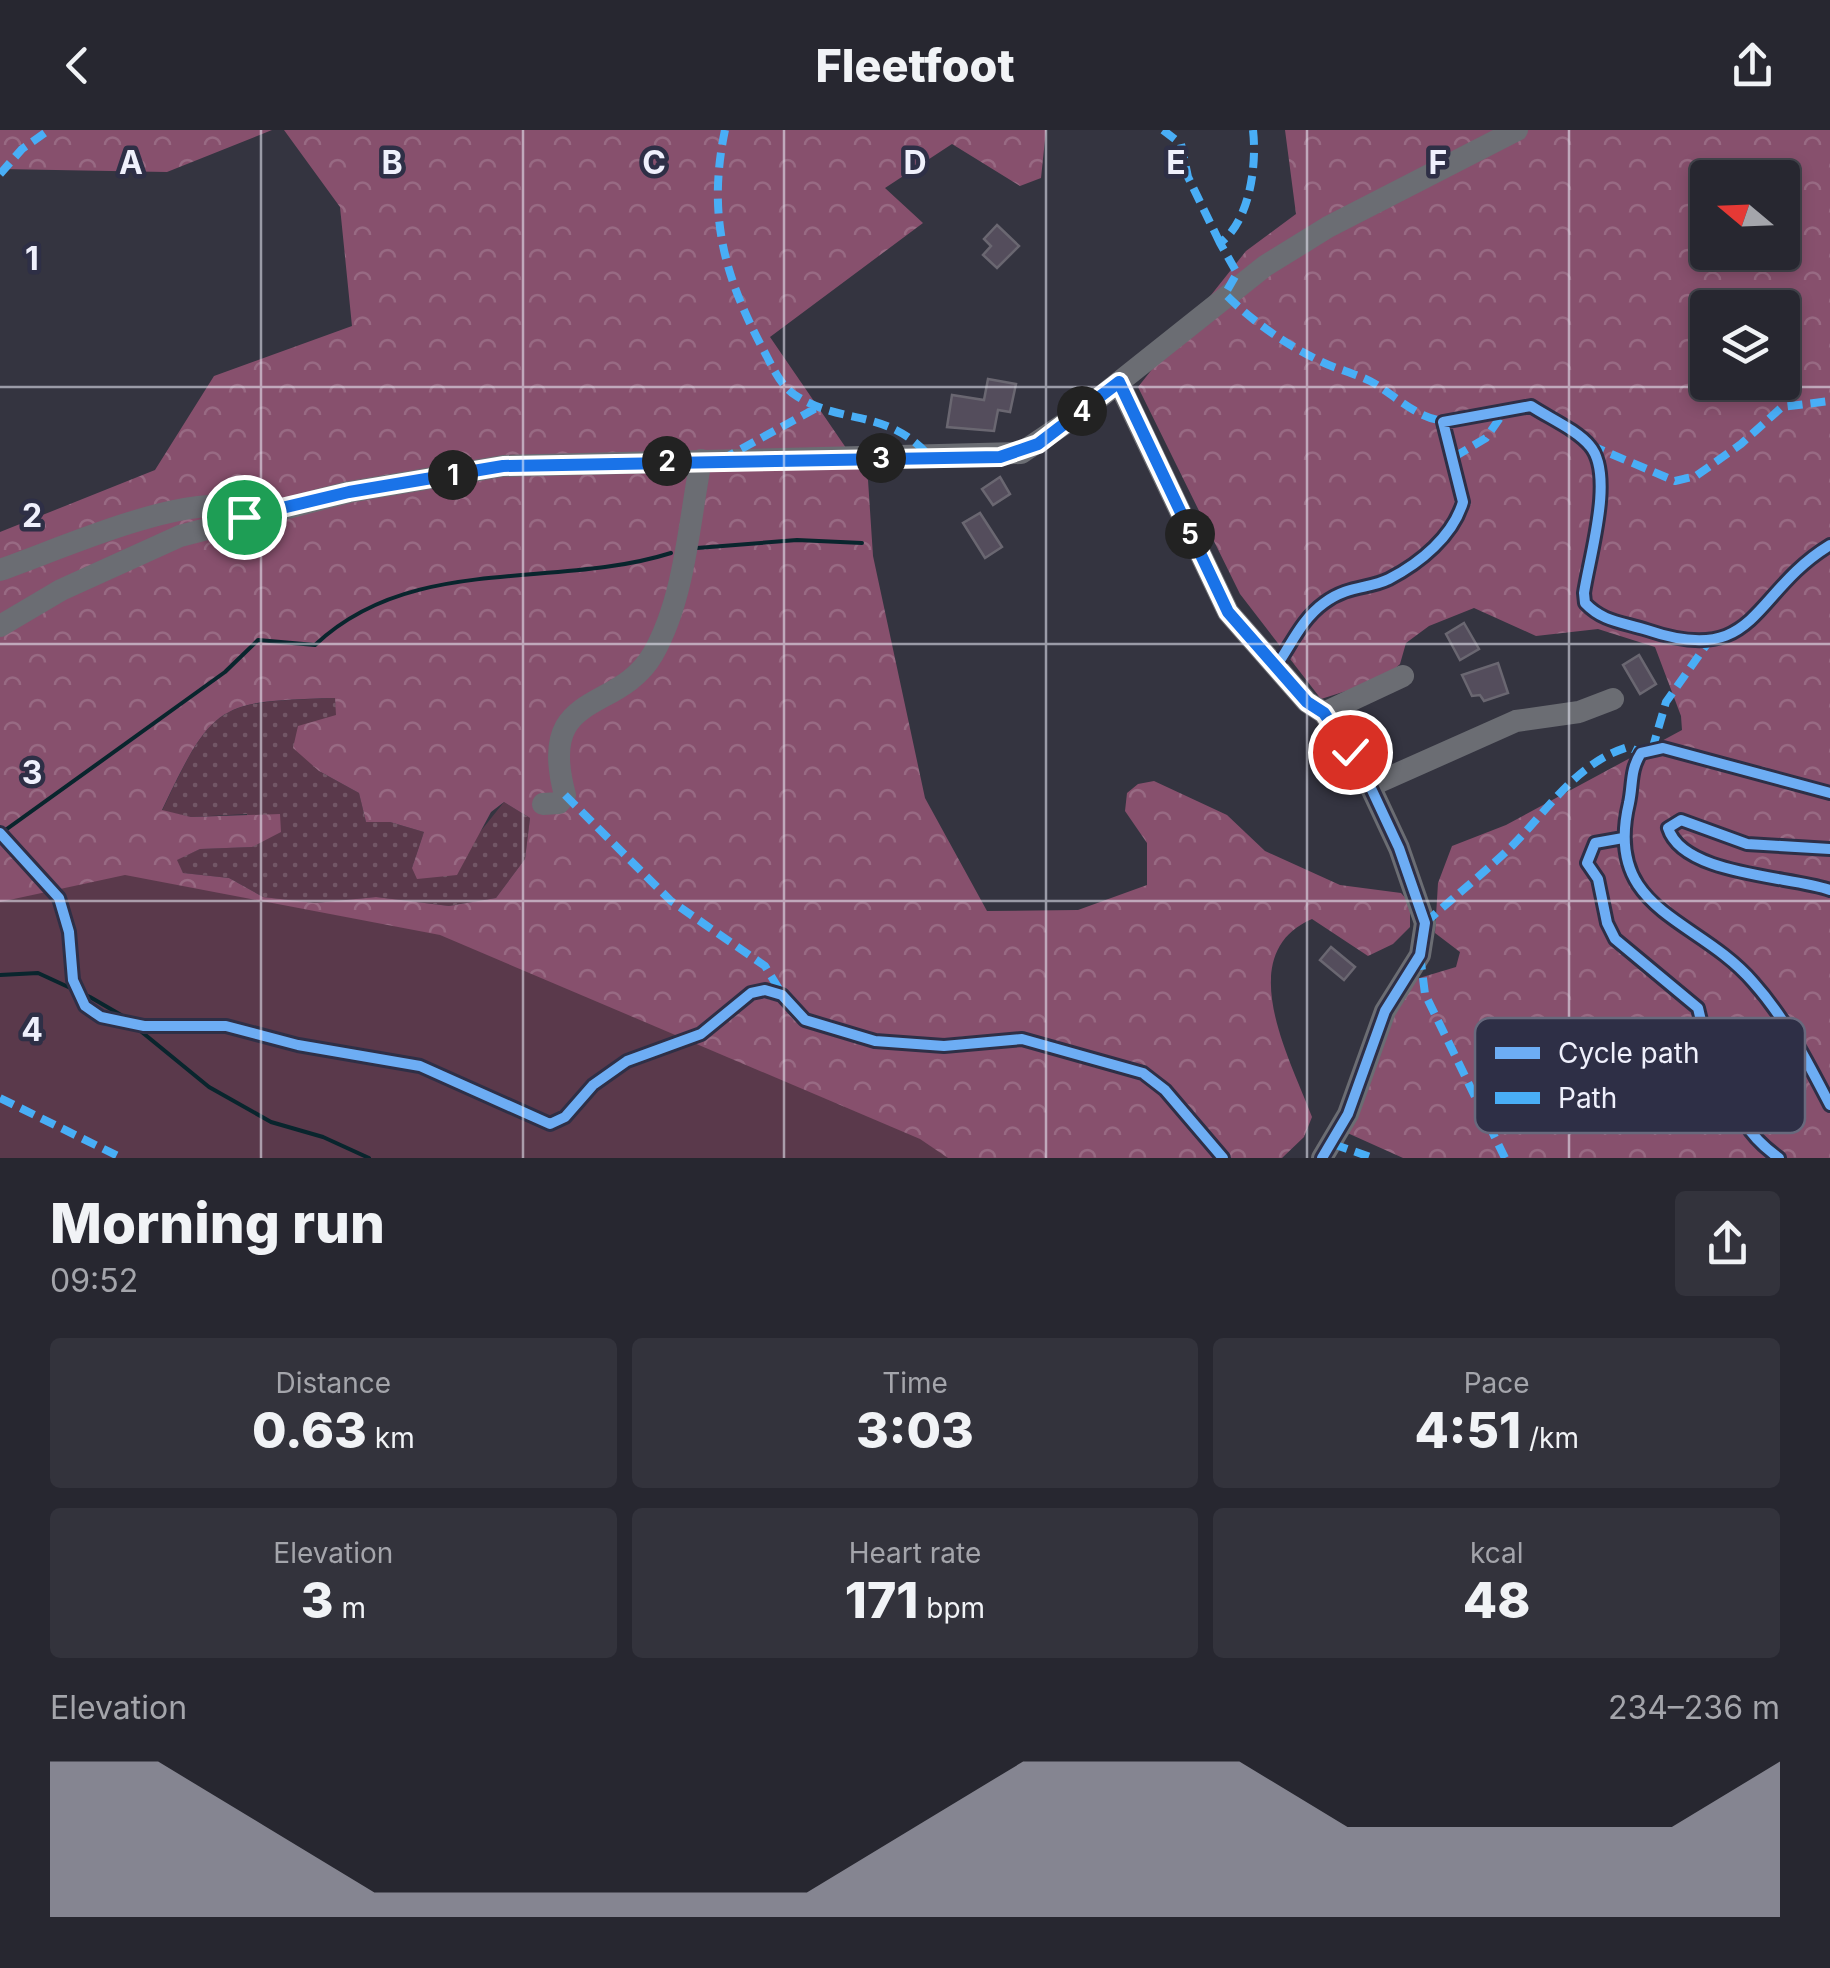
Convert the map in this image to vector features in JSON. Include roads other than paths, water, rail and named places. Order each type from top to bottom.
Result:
[{"type":"street","points":[[0,626],[126,558],[244,517],[349,492],[503,466],[1000,457],[1038,444],[1208,307],[1296,246],[1517,130]]},
{"type":"street","points":[[1119,382],[1228,612],[1307,702],[1324,713],[1370,786],[1416,889],[1424,938],[1420,955],[1385,1011],[1338,1137],[1322,1158]]},
{"type":"street","points":[[543,804],[559,803],[565,795],[559,750],[567,721],[637,672],[652,656],[671,610],[701,460]]},
{"type":"street","points":[[0,570],[169,513],[210,505],[231,508],[244,517]]},
{"type":"street","points":[[1324,713],[1402,676]]},
{"type":"street","points":[[1370,786],[1516,721],[1579,712],[1613,699]]},
{"type":"waterway","points":[[697,548],[797,540],[862,543]]},
{"type":"waterway","points":[[0,834],[225,672],[258,640],[315,645],[353,616],[395,597],[439,585],[626,564],[671,553]]},
{"type":"waterway","points":[[0,975],[38,973],[90,997],[121,1015],[209,1087],[271,1122],[323,1137],[369,1158]]}]
